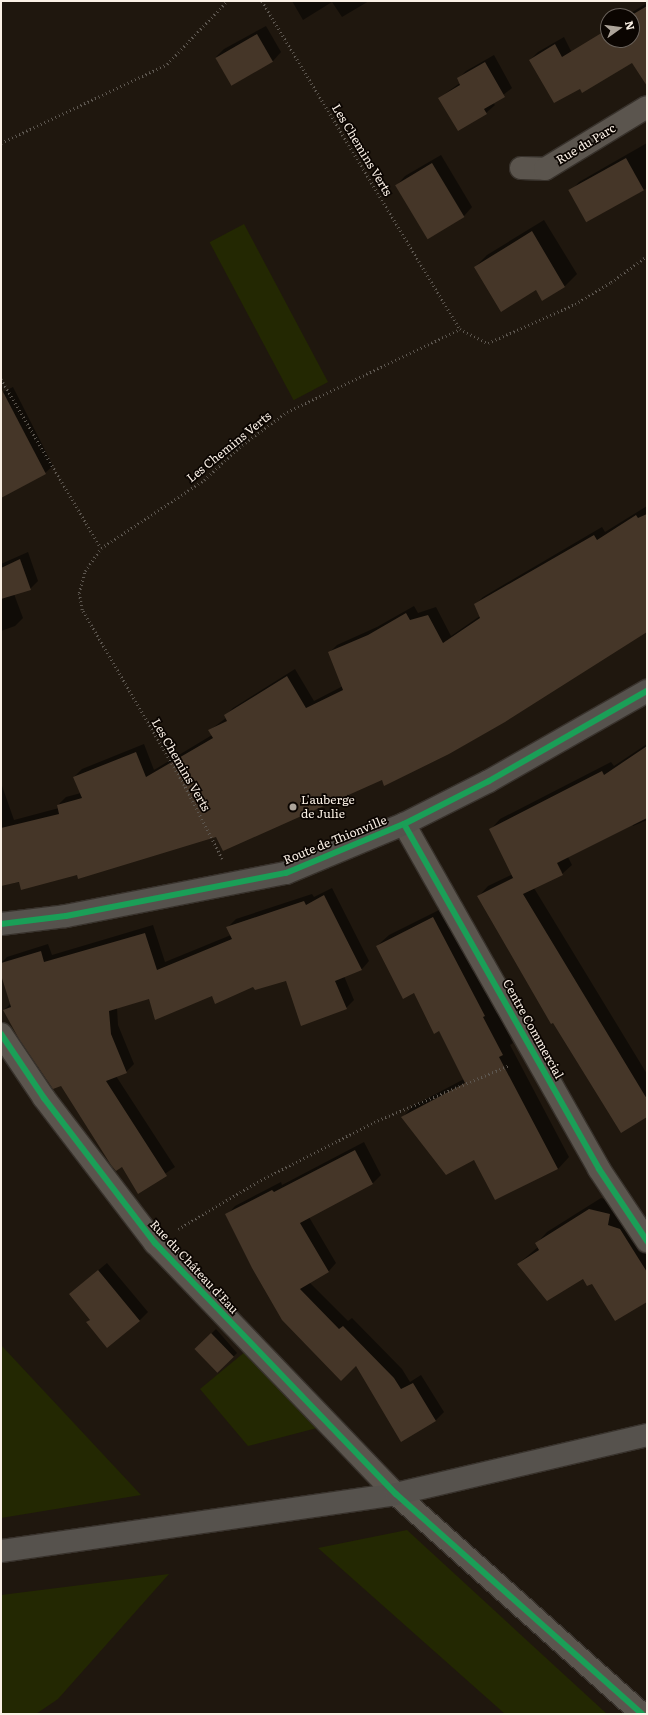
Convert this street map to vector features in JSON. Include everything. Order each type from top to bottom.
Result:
[{"type":"street","name":"Rue du Parc","points":[[520,168],[545,169],[647,107]]},
{"type":"street","name":"Route de Thionville","points":[[1,924],[66,916],[286,873],[404,824],[489,781],[647,691]]},
{"type":"street","name":"Centre Commercial","points":[[404,824],[599,1169],[647,1241]]},
{"type":"street","name":"Rue du Château d'Eau","points":[[1,1034],[44,1098],[154,1244],[396,1494],[642,1714]]},
{"type":"street","points":[[1,1551],[396,1494],[647,1434]]},
{"type":"path","points":[[1,143],[167,64],[227,1]]},
{"type":"path","points":[[460,329],[488,343],[574,304],[611,282],[647,256]]},
{"type":"path","points":[[1,379],[101,548]]},
{"type":"path","points":[[154,1244],[256,1182],[374,1122],[534,1054]]},
{"type":"green space","points":[[244,224],[328,382],[294,400],[210,242]]},
{"type":"green space","points":[[1,1345],[141,1495],[1,1518]]},
{"type":"green space","points":[[246,1351],[317,1428],[248,1446],[200,1389]]},
{"type":"green space","points":[[407,1530],[607,1714],[505,1714],[318,1548]]},
{"type":"green space","points":[[169,1574],[58,1699],[36,1714],[1,1714],[1,1595]]},
{"type":"building","points":[[647,6],[647,86],[632,63],[582,93],[580,89],[554,103],[529,60],[555,44],[562,57],[600,34],[600,48],[640,48],[640,10]]},
{"type":"building","points":[[257,34],[273,62],[231,86],[215,58]]},
{"type":"building","points":[[485,62],[505,97],[484,109],[487,114],[458,131],[438,98],[460,85],[457,78]]},
{"type":"building","points":[[626,158],[644,190],[586,222],[568,190]]},
{"type":"building","points":[[432,163],[464,217],[428,239],[395,185]]},
{"type":"building","points":[[532,231],[565,287],[542,301],[536,290],[501,312],[474,267]]},
{"type":"building","points":[[1,388],[46,474],[1,498]]},
{"type":"building","points":[[647,514],[647,632],[505,722],[449,754],[384,786],[382,780],[223,851],[216,837],[78,879],[77,875],[21,890],[19,882],[1,886],[1,828],[59,814],[57,805],[82,798],[73,777],[136,752],[146,777],[213,738],[208,730],[227,721],[224,715],[287,676],[306,708],[343,690],[328,652],[368,635],[406,613],[410,620],[428,615],[443,643],[480,618],[474,604],[594,535],[597,540],[636,515],[638,518]]},
{"type":"building","points":[[20,559],[31,590],[1,599],[1,568]]},
{"type":"building","points":[[647,746],[647,818],[557,863],[563,875],[523,894],[647,1099],[647,1117],[621,1133],[553,1023],[551,1024],[477,896],[513,878],[515,882],[489,829],[602,771],[604,775]]},
{"type":"building","points":[[324,895],[362,970],[335,981],[347,1009],[301,1026],[286,981],[255,990],[253,987],[215,1004],[212,996],[155,1020],[149,999],[109,1011],[111,1034],[127,1073],[106,1081],[167,1176],[138,1194],[122,1167],[116,1171],[111,1165],[61,1086],[53,1089],[19,1039],[3,1010],[11,1007],[1,975],[1,963],[41,951],[44,962],[145,933],[157,970],[232,939],[226,927],[304,901],[306,905]]},
{"type":"building","points":[[433,917],[485,1016],[483,1017],[503,1055],[499,1057],[558,1169],[495,1200],[474,1160],[446,1175],[401,1117],[465,1083],[439,1031],[434,1034],[414,993],[403,999],[376,946]]},
{"type":"building","points":[[355,1150],[373,1184],[300,1223],[329,1272],[300,1289],[339,1329],[343,1326],[394,1378],[401,1389],[413,1383],[436,1421],[401,1442],[356,1366],[341,1381],[282,1320],[252,1268],[225,1214],[272,1190],[274,1192]]},
{"type":"building","points":[[589,1209],[610,1214],[608,1225],[620,1229],[647,1272],[647,1302],[615,1321],[592,1284],[587,1286],[583,1279],[547,1301],[517,1264],[539,1250],[535,1243]]},
{"type":"building","points":[[98,1270],[140,1321],[107,1348],[86,1322],[90,1320],[69,1294]]},
{"type":"building","points":[[211,1333],[234,1357],[217,1373],[194,1349]]},
{"type":"cycle path","points":[[1,924],[66,916],[286,873],[404,824],[489,781],[647,691]]},
{"type":"cycle path","points":[[404,824],[599,1169],[647,1241]]},
{"type":"cycle path","points":[[1,1034],[44,1098],[155,1243],[396,1494],[642,1714]]},
{"type":"place","name":"L'auberge de Julie","points":[[293,807]]}]
